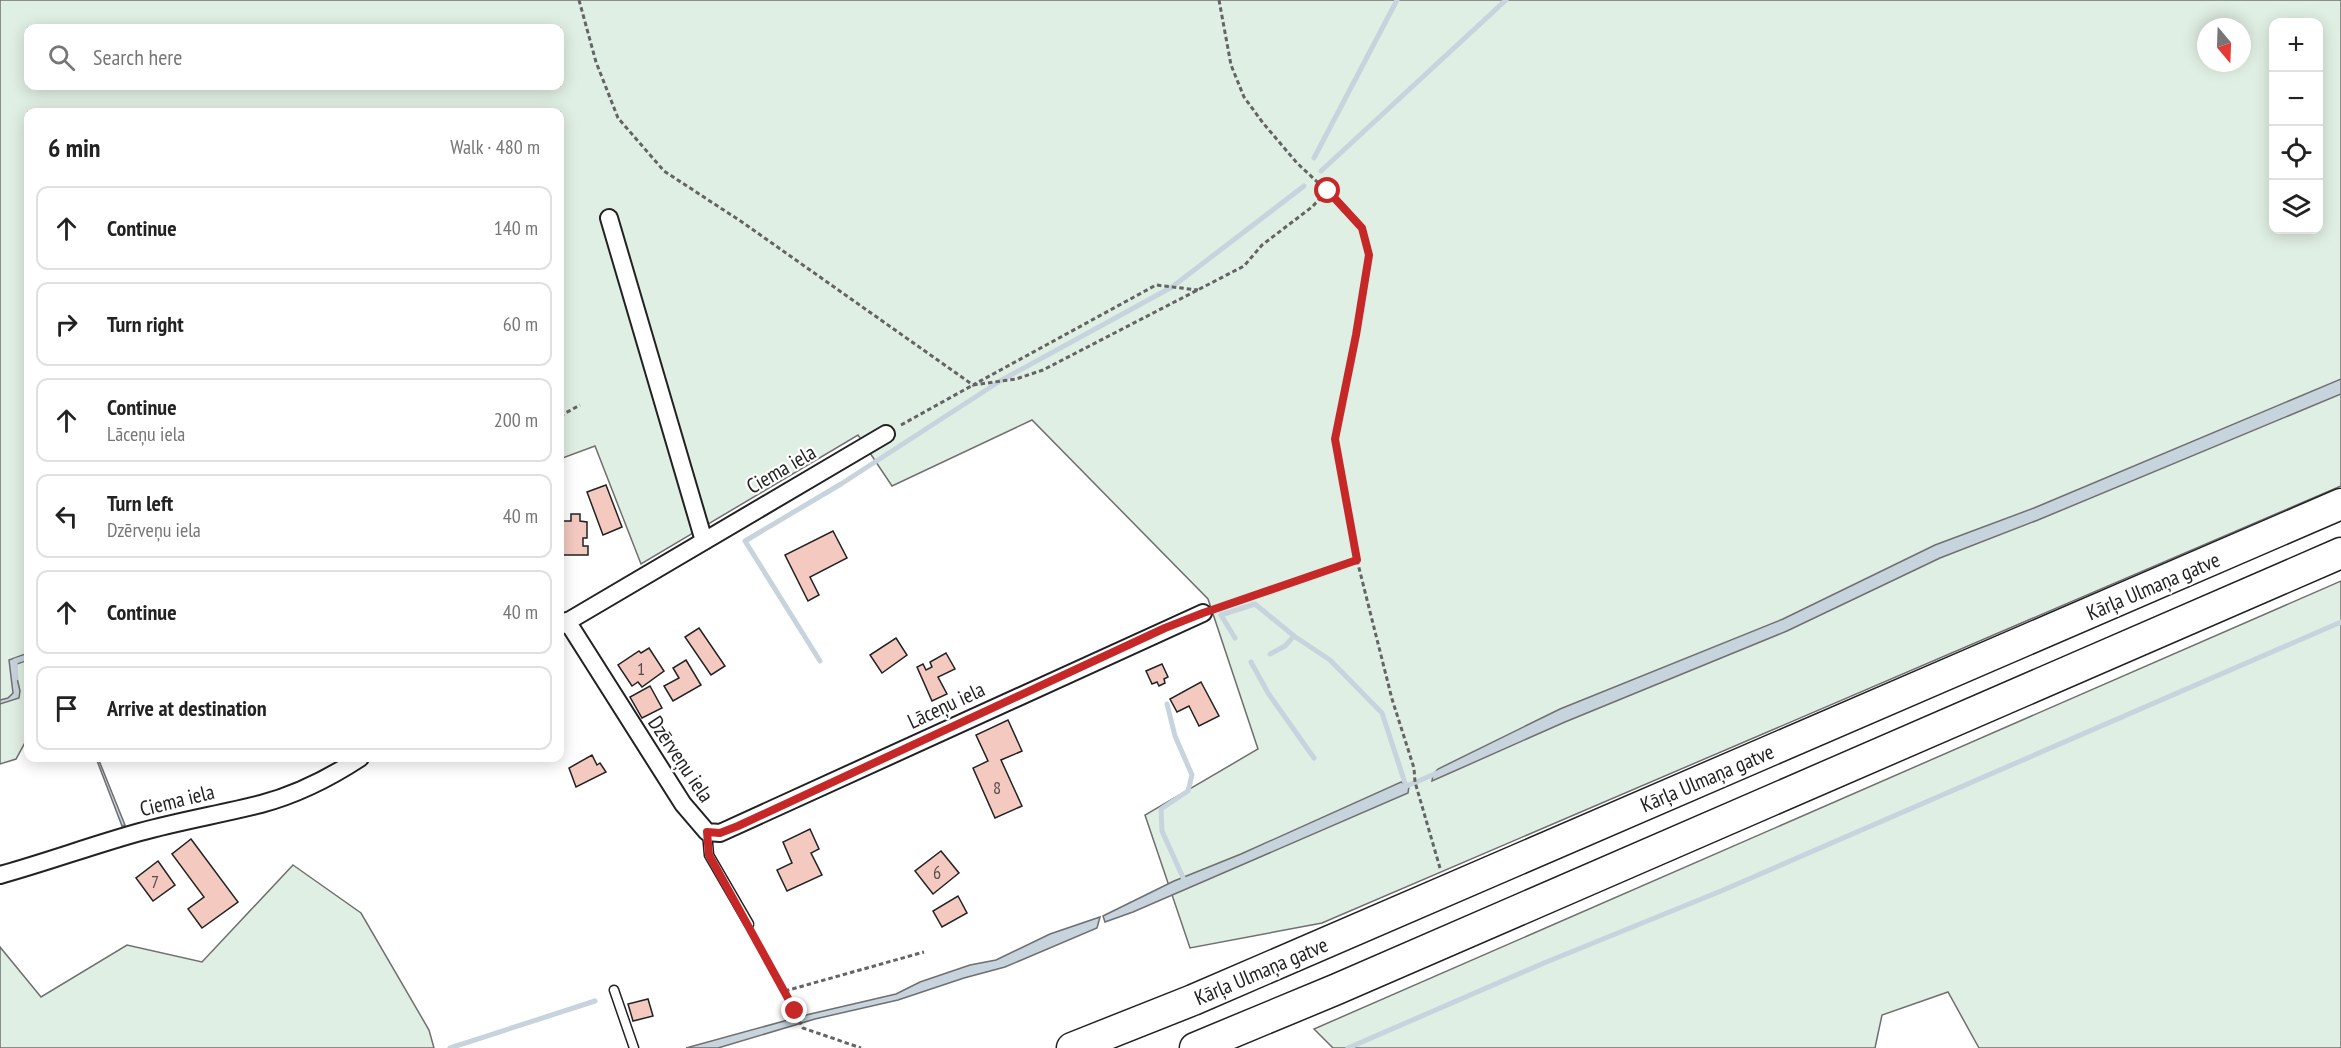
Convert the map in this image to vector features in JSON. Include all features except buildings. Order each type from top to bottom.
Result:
[{"type":"highway","name":"Kārļa Ulmaņa gatve","points":[[1072,1048],[1193,1000],[2341,504]]},
{"type":"highway","points":[[1195,1048],[1337,989],[2341,553]]},
{"type":"street","points":[[609,218],[704,541]]},
{"type":"street","name":"Ciema iela","points":[[564,623],[886,434]]},
{"type":"street","name":"Lāceņu iela","points":[[707,832],[720,833],[738,826],[1165,628],[1203,613]]},
{"type":"street","name":"Dzērveņu iela","points":[[564,626],[683,804],[707,832]]},
{"type":"street","name":"Ciema iela","points":[[0,875],[138,832],[262,803],[308,786],[354,762]]},
{"type":"lane","name":"Dzērveņu iela","points":[[707,832],[709,855],[749,924]]},
{"type":"lane","points":[[614,990],[634,1048]]},
{"type":"path","points":[[579,0],[596,62],[618,118],[664,171],[742,222],[973,385],[1016,379],[1035,373],[1244,266],[1262,245],[1312,207],[1328,191]]},
{"type":"path","points":[[1219,0],[1231,64],[1244,97],[1297,163],[1328,191],[1362,228],[1369,255],[1335,439],[1357,560],[1392,699],[1414,768],[1415,782],[1446,890]]},
{"type":"path","points":[[886,434],[1156,285],[1198,290]]},
{"type":"path","points":[[564,414],[580,405]]},
{"type":"path","points":[[1203,613],[1357,560]]},
{"type":"path","points":[[749,924],[803,1028],[861,1048]]},
{"type":"path","points":[[785,991],[924,952]]},
{"type":"green space","points":[[0,0],[2341,0],[2341,486],[1322,923],[1190,948],[1145,815],[1258,749],[1208,599],[1032,420],[892,486],[858,435],[641,564],[595,446],[564,458],[564,108],[24,108],[24,744],[16,759],[0,764]]},
{"type":"green space","points":[[2341,581],[2341,1048],[1979,1048],[1948,992],[1882,1015],[1875,1048],[1333,1048],[1314,1029]]},
{"type":"green space","points":[[293,865],[361,913],[429,1030],[434,1048],[0,1048],[0,947],[41,997],[127,945],[202,962]]},
{"type":"shaded area","points":[[2341,379],[2341,394],[2038,520],[1940,558],[1787,631],[1565,722],[1432,781],[1433,774],[1438,769],[1560,709],[1783,619],[1935,545],[2034,508]]},
{"type":"shaded area","points":[[24,654],[24,661],[14,665],[20,691],[19,698],[0,704],[0,700],[8,698],[13,693],[9,660]]},
{"type":"shaded area","points":[[98,762],[100,762],[125,825],[122,826]]},
{"type":"shaded area","points":[[1401,782],[1409,786],[1408,793],[1105,922],[1103,916],[1174,881],[1241,854]]},
{"type":"shaded area","points":[[1100,917],[1097,928],[1005,967],[898,1000],[815,1019],[718,1048],[686,1048],[806,1015],[896,994],[920,982],[970,965],[996,960],[1050,934]]},
{"type":"waterway","points":[[1314,158],[1397,0]]},
{"type":"waterway","points":[[1321,171],[1506,0]]},
{"type":"waterway","points":[[820,661],[745,541],[841,484],[1000,381],[1172,287],[1304,186]]},
{"type":"waterway","points":[[1235,638],[1221,615],[1255,604],[1294,636],[1330,660],[1382,713],[1406,786]]},
{"type":"waterway","points":[[1348,1048],[1544,963],[1721,891],[2341,622]]},
{"type":"waterway","points":[[1270,654],[1285,646],[1294,636]]},
{"type":"waterway","points":[[16,678],[15,661],[24,658]]},
{"type":"waterway","points":[[1251,662],[1268,693],[1314,758]]},
{"type":"waterway","points":[[1167,704],[1175,736],[1192,775],[1188,791],[1161,809],[1162,831],[1185,882]]},
{"type":"waterway","points":[[1402,788],[1437,773]]},
{"type":"waterway","points":[[450,1048],[595,1001]]},
{"type":"route","points":[[795,1011],[709,855],[707,832],[720,833],[738,826],[1165,628],[1357,560],[1335,439],[1369,255],[1362,228],[1328,191]]}]
